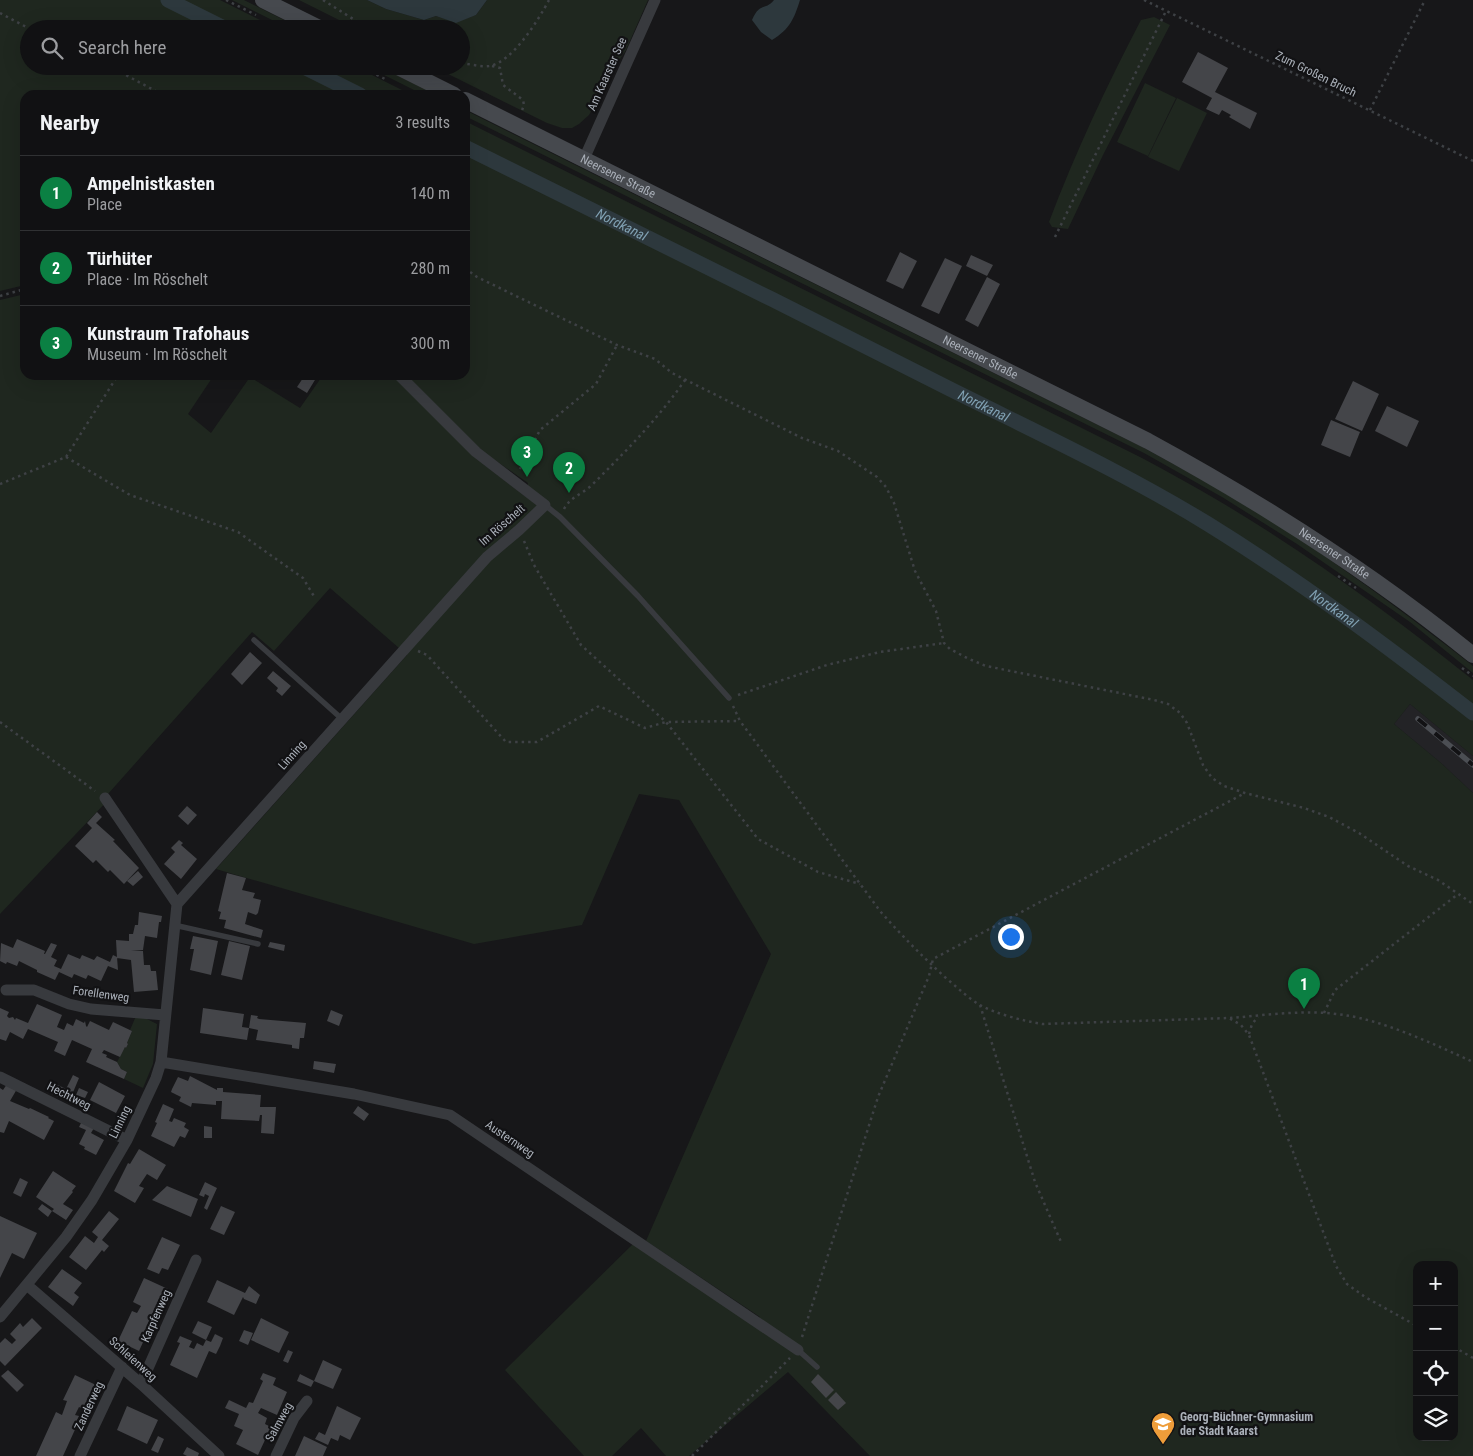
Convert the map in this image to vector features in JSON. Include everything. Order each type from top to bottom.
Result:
[{"type":"main road","points":[[263,0],[302,20]]},
{"type":"main road","points":[[414,75],[444,90]]},
{"type":"main road","name":"Neersener Straße","points":[[470,102],[1188,462],[1305,533],[1419,613],[1473,655]]},
{"type":"street","name":"Am Kaarster See","points":[[584,159],[655,0]]},
{"type":"street","name":"Im Röschelt","points":[[404,380],[476,452],[545,505],[487,557],[407,646]]},
{"type":"street","name":"Linning","points":[[0,1317],[79,1218],[126,1140],[156,1078],[161,1062],[165,1015],[171,993],[174,925],[177,904],[407,646]]},
{"type":"street","points":[[105,798],[177,904]]},
{"type":"street","name":"Forellenweg","points":[[6,990],[34,990],[69,1004],[91,1009],[165,1015]]},
{"type":"street","name":"Austernweg","points":[[161,1062],[354,1094],[450,1115],[798,1350]]},
{"type":"street","name":"Hechtweg","points":[[0,1077],[126,1140]]},
{"type":"street","name":"Karpfenweg","points":[[140,1384],[196,1260]]},
{"type":"street","name":"Schleienweg","points":[[27,1285],[122,1367],[219,1456]]},
{"type":"street","name":"Zanderweg","points":[[80,1456],[122,1367]]},
{"type":"street","name":"Salmweg","points":[[276,1456],[294,1418],[307,1401]]},
{"type":"lane","points":[[545,505],[560,517],[638,596],[729,698]]},
{"type":"lane","points":[[254,640],[342,719]]},
{"type":"lane","points":[[174,925],[258,944]]},
{"type":"lane","points":[[798,1350],[818,1367]]},
{"type":"path","points":[[323,0],[355,20]]},
{"type":"path","points":[[490,66],[504,58],[529,34],[549,0]]},
{"type":"path","name":"Zum Großen Bruch","points":[[1144,0],[1473,161]]},
{"type":"path","points":[[1370,110],[1425,0]]},
{"type":"path","points":[[1055,237],[1166,10]]},
{"type":"path","points":[[0,20],[1,14],[20,24]]},
{"type":"path","points":[[504,58],[500,68],[503,85],[523,100],[524,105],[517,126]]},
{"type":"path","points":[[470,64],[500,68]]},
{"type":"path","points":[[126,75],[154,90]]},
{"type":"path","points":[[470,272],[477,277],[616,345],[655,359],[672,373],[685,380],[802,438],[838,451],[877,477],[886,487],[894,503],[915,570],[936,611],[944,642],[950,648],[966,658],[986,666],[1168,704],[1180,713],[1187,723],[1203,765],[1212,778],[1224,786],[1304,808],[1329,817],[1359,833],[1408,866],[1438,880],[1473,904]]},
{"type":"path","points":[[0,296],[20,290]]},
{"type":"path","points":[[513,481],[540,430],[596,384],[616,345]]},
{"type":"path","points":[[0,484],[66,457],[115,380]]},
{"type":"path","points":[[560,517],[567,502],[588,490],[637,441],[668,406],[685,380]]},
{"type":"path","points":[[66,457],[130,495],[238,532],[302,578],[315,598]]},
{"type":"path","points":[[519,530],[534,566],[581,645],[666,722],[758,839],[818,872],[860,884]]},
{"type":"path","points":[[1336,574],[1360,591]]},
{"type":"path","points":[[944,642],[880,652],[827,665],[729,698],[740,721],[860,884],[902,936],[961,991],[980,1005],[1026,1022],[1042,1024],[1229,1018],[1300,1013],[1344,1015],[1379,1023],[1473,1062]]},
{"type":"path","points":[[407,646],[427,655],[506,742],[537,742],[599,706],[645,728],[666,722],[740,721]]},
{"type":"path","points":[[1459,665],[1473,676]]},
{"type":"path","points":[[0,722],[105,798]]},
{"type":"path","points":[[692,1456],[798,1350],[878,1097],[928,976],[933,959],[1245,793]]},
{"type":"path","points":[[1324,1014],[1335,990],[1458,894]]},
{"type":"path","points":[[980,1005],[1035,1182],[1061,1242]]},
{"type":"path","points":[[1249,1035],[1252,1024],[1259,1016]]},
{"type":"path","points":[[1229,1018],[1241,1025],[1249,1035],[1336,1266],[1347,1284],[1365,1297],[1413,1324]]},
{"type":"path","points":[[1458,1349],[1473,1358]]},
{"type":"shaded area","points":[[0,0],[220,0],[260,20],[20,20],[20,75],[372,75],[402,90],[20,90],[20,286],[0,291]]},
{"type":"shaded area","points":[[232,0],[244,0],[284,20],[272,20]]},
{"type":"shaded area","points":[[299,0],[367,0],[386,9],[424,20],[339,20]]},
{"type":"shaded area","points":[[367,0],[487,0],[476,15],[464,20],[447,20],[436,16],[424,20],[386,9]]},
{"type":"shaded area","points":[[487,0],[648,0],[626,50],[589,115],[572,128],[562,128],[547,123],[450,75],[470,75],[470,20],[462,20],[476,15]]},
{"type":"shaded area","points":[[774,0],[800,0],[791,23],[772,40],[761,32],[752,20],[760,9]]},
{"type":"shaded area","points":[[436,16],[449,20],[424,20]]},
{"type":"shaded area","points":[[1154,17],[1170,25],[1103,155],[1068,229],[1052,227],[1049,222],[1059,196],[1116,69],[1141,20]]},
{"type":"shaded area","points":[[384,75],[396,75],[426,90],[414,90]]},
{"type":"shaded area","points":[[1145,83],[1176,98],[1148,156],[1117,142]]},
{"type":"shaded area","points":[[1177,98],[1207,113],[1179,171],[1148,157]]},
{"type":"shaded area","points":[[470,112],[1146,449],[1244,504],[1323,555],[1410,617],[1473,666],[1473,673],[1410,622],[1297,544],[1222,497],[1144,453],[470,118]]},
{"type":"shaded area","points":[[470,123],[1142,458],[1210,495],[1285,542],[1381,609],[1473,680],[1473,756],[1410,704],[1394,724],[1441,763],[1473,793],[1473,1456],[870,1456],[788,1372],[689,1456],[666,1456],[641,1428],[612,1456],[584,1456],[505,1370],[634,1243],[755,1323],[760,1317],[646,1241],[771,954],[679,800],[639,794],[582,925],[474,944],[216,869],[407,655],[330,588],[274,651],[252,632],[108,794],[111,797],[0,914],[0,300],[20,295],[20,380],[211,380],[188,414],[211,433],[248,380],[255,380],[300,408],[320,380],[397,380],[473,456],[526,497],[528,483],[479,449],[410,380],[470,380]]},
{"type":"shaded area","points":[[1410,704],[1473,756],[1473,793],[1441,763],[1394,724]]},
{"type":"shaded area","points":[[136,1016],[143,1017],[157,1024],[153,1064],[143,1088],[124,1079],[127,1072],[121,1069],[117,1062],[128,1044],[132,1031],[130,1030]]},
{"type":"building","points":[[1198,52],[1228,68],[1215,92],[1257,113],[1250,129],[1229,117],[1231,115],[1222,110],[1219,115],[1206,109],[1212,98],[1182,82]]},
{"type":"building","points":[[900,252],[917,261],[903,289],[886,281]]},
{"type":"building","points":[[971,255],[993,265],[987,276],[966,266]]},
{"type":"building","points":[[945,258],[962,266],[939,314],[921,306]]},
{"type":"building","points":[[987,277],[1000,284],[978,327],[965,320]]},
{"type":"building","points":[[302,380],[315,380],[307,393],[297,387]]},
{"type":"building","points":[[1353,381],[1379,394],[1362,431],[1335,419]]},
{"type":"building","points":[[1387,406],[1419,421],[1407,447],[1375,431]]},
{"type":"building","points":[[1331,420],[1360,432],[1350,457],[1321,445]]},
{"type":"building","points":[[250,652],[262,663],[242,685],[231,674]]},
{"type":"building","points":[[273,671],[291,686],[282,696],[276,691],[278,688],[267,678]]},
{"type":"building","points":[[187,806],[197,815],[188,825],[178,816]]},
{"type":"building","points":[[97,812],[102,817],[96,823],[115,840],[113,841],[139,868],[124,884],[110,870],[108,872],[96,860],[93,863],[75,846],[92,828],[87,823]]},
{"type":"building","points":[[179,840],[183,843],[181,845],[197,859],[181,879],[164,864],[175,852],[171,848]]},
{"type":"building","points":[[138,871],[143,877],[133,886],[127,881]]},
{"type":"building","points":[[227,873],[246,878],[242,890],[255,893],[253,898],[261,900],[258,913],[256,915],[248,912],[245,924],[263,930],[261,938],[224,928],[226,920],[219,919],[221,912],[218,911]]},
{"type":"building","points":[[139,912],[162,916],[161,922],[159,922],[157,938],[145,936],[143,950],[131,950],[143,951],[144,965],[150,965],[151,971],[156,971],[158,990],[134,992],[131,960],[117,958],[116,940],[129,941],[129,934],[133,934],[135,925],[138,925]]},
{"type":"building","points":[[193,936],[218,941],[211,975],[190,970],[194,949],[190,949]]},
{"type":"building","points":[[17,939],[45,951],[44,954],[51,943],[57,945],[51,957],[57,960],[54,966],[61,969],[68,954],[80,959],[82,955],[94,960],[97,956],[110,962],[113,955],[117,957],[118,970],[108,966],[101,981],[88,975],[86,979],[74,974],[72,978],[59,972],[55,980],[19,961],[17,966],[0,961],[1,943],[13,948]]},
{"type":"building","points":[[229,941],[250,946],[242,980],[221,975]]},
{"type":"building","points":[[270,942],[285,945],[284,951],[268,947]]},
{"type":"building","points":[[37,1004],[62,1015],[57,1027],[64,1030],[67,1023],[73,1026],[76,1019],[84,1023],[85,1021],[87,1027],[90,1021],[109,1030],[113,1022],[132,1031],[128,1044],[120,1057],[104,1050],[102,1053],[117,1062],[121,1069],[127,1072],[124,1079],[86,1062],[92,1049],[72,1040],[65,1056],[54,1051],[58,1042],[28,1029],[23,1039],[10,1032],[6,1041],[0,1039],[0,1008],[9,1012],[7,1016],[9,1018],[13,1017],[15,1020],[16,1018],[28,1023]]},
{"type":"building","points":[[203,1008],[244,1014],[242,1027],[249,1028],[247,1040],[200,1033]]},
{"type":"building","points":[[331,1010],[343,1015],[339,1026],[327,1021]]},
{"type":"building","points":[[251,1015],[258,1016],[257,1018],[259,1019],[306,1023],[304,1038],[300,1038],[299,1049],[292,1048],[292,1045],[256,1040],[258,1030],[249,1028]]},
{"type":"building","points":[[314,1061],[336,1064],[334,1073],[313,1069]]},
{"type":"building","points":[[73,1075],[79,1078],[69,1102],[50,1093],[56,1084],[66,1089]]},
{"type":"building","points":[[190,1076],[217,1090],[217,1088],[223,1088],[223,1092],[261,1095],[260,1107],[276,1107],[274,1134],[261,1133],[262,1115],[260,1115],[259,1121],[221,1119],[222,1101],[216,1101],[216,1105],[192,1103],[191,1107],[179,1101],[181,1097],[171,1092],[172,1089],[178,1077],[188,1081]]},
{"type":"building","points":[[99,1082],[125,1096],[116,1113],[90,1100]]},
{"type":"building","points":[[7,1084],[17,1089],[10,1101],[30,1108],[54,1121],[44,1140],[9,1121],[4,1133],[0,1132],[0,1088],[3,1090]]},
{"type":"building","points":[[79,1088],[88,1092],[85,1098],[76,1095]]},
{"type":"building","points":[[163,1104],[174,1109],[169,1121],[172,1122],[174,1118],[186,1123],[184,1127],[189,1130],[185,1138],[180,1136],[174,1147],[151,1136]]},
{"type":"building","points":[[358,1106],[369,1114],[364,1121],[353,1113]]},
{"type":"building","points":[[82,1121],[94,1128],[91,1133],[104,1140],[96,1155],[79,1144],[86,1130],[79,1127]]},
{"type":"building","points":[[204,1126],[212,1127],[212,1138],[204,1138]]},
{"type":"building","points":[[139,1149],[166,1165],[157,1180],[147,1174],[139,1186],[144,1188],[135,1203],[114,1191],[128,1163],[130,1164]]},
{"type":"building","points":[[53,1171],[76,1186],[63,1204],[73,1210],[66,1220],[52,1211],[54,1209],[36,1197]]},
{"type":"building","points":[[20,1178],[28,1182],[21,1197],[13,1193]]},
{"type":"building","points":[[205,1182],[217,1188],[207,1210],[204,1208],[209,1196],[205,1194],[204,1197],[199,1195]]},
{"type":"building","points":[[167,1186],[198,1199],[191,1217],[152,1200]]},
{"type":"building","points":[[42,1204],[52,1211],[48,1217],[38,1209]]},
{"type":"building","points":[[221,1206],[235,1212],[224,1235],[210,1229]]},
{"type":"building","points":[[109,1211],[119,1219],[102,1240],[109,1246],[104,1252],[102,1250],[86,1270],[69,1257],[85,1236],[94,1243],[98,1237],[92,1232]]},
{"type":"building","points":[[0,1216],[37,1233],[24,1259],[12,1253],[0,1278]]},
{"type":"building","points":[[162,1237],[180,1245],[168,1270],[162,1268],[159,1274],[147,1269]]},
{"type":"building","points":[[62,1269],[82,1283],[74,1293],[79,1297],[73,1306],[48,1287]]},
{"type":"building","points":[[144,1278],[168,1289],[139,1351],[118,1341],[132,1311],[137,1313],[141,1306],[133,1302]]},
{"type":"building","points":[[217,1280],[245,1293],[249,1286],[260,1295],[256,1304],[243,1297],[234,1315],[207,1302]]},
{"type":"building","points":[[32,1318],[42,1328],[5,1366],[0,1361],[0,1343],[5,1338],[12,1344],[16,1340],[10,1334],[20,1323],[23,1327]]},
{"type":"building","points":[[261,1318],[289,1332],[279,1353],[251,1340]]},
{"type":"building","points":[[198,1321],[212,1327],[206,1340],[192,1333]]},
{"type":"building","points":[[244,1330],[253,1333],[248,1345],[239,1341]]},
{"type":"building","points":[[215,1334],[223,1338],[220,1346],[216,1354],[209,1351],[197,1378],[170,1365],[180,1343],[177,1342],[180,1336],[192,1341],[189,1347],[194,1349],[197,1343],[203,1346],[206,1340],[211,1342]]},
{"type":"building","points":[[288,1350],[293,1352],[288,1363],[283,1361]]},
{"type":"building","points":[[323,1360],[342,1369],[333,1389],[314,1381]]},
{"type":"building","points":[[8,1370],[24,1385],[17,1392],[1,1376]]},
{"type":"building","points":[[263,1373],[276,1378],[273,1385],[287,1392],[277,1415],[261,1408],[258,1413],[267,1418],[265,1424],[271,1427],[258,1455],[236,1444],[243,1430],[234,1426],[239,1414],[225,1408],[229,1400],[246,1408],[249,1402],[253,1403],[263,1381],[260,1379]]},
{"type":"building","points":[[300,1374],[314,1381],[311,1387],[297,1381]]},
{"type":"building","points":[[818,1374],[834,1390],[826,1398],[811,1382]]},
{"type":"building","points":[[75,1375],[96,1385],[85,1410],[79,1407],[75,1415],[79,1416],[76,1422],[78,1423],[63,1456],[36,1456],[56,1412],[62,1415],[67,1401],[63,1400]]},
{"type":"building","points":[[836,1392],[846,1403],[838,1410],[828,1400]]},
{"type":"building","points":[[127,1406],[158,1420],[147,1444],[117,1430]]},
{"type":"building","points":[[337,1406],[361,1418],[350,1440],[340,1435],[338,1441],[331,1438],[328,1445],[315,1439],[319,1432],[325,1435]]},
{"type":"building","points":[[158,1436],[164,1439],[158,1453],[151,1450]]},
{"type":"building","points":[[304,1436],[327,1447],[323,1456],[295,1456]]},
{"type":"building","points":[[187,1447],[199,1453],[198,1456],[183,1454]]},
{"type":"waterway","name":"Nordkanal","points":[[168,0],[208,20]]},
{"type":"waterway","name":"Nordkanal","points":[[320,75],[350,90]]},
{"type":"waterway","name":"Nordkanal","points":[[470,149],[1145,487],[1208,524],[1310,591],[1473,713]]},
{"type":"railway","points":[[1418,719],[1473,765]]},
{"type":"place","name":"Kunstraum Trafohaus","points":[[527,477]]},
{"type":"place","name":"Türhüter","points":[[569,493]]},
{"type":"place","name":"Ampelnistkasten","points":[[1304,1009]]},
{"type":"place","name":"Georg-Büchner-Gymnasium der Stadt Kaarst","points":[[1163,1445]]}]
